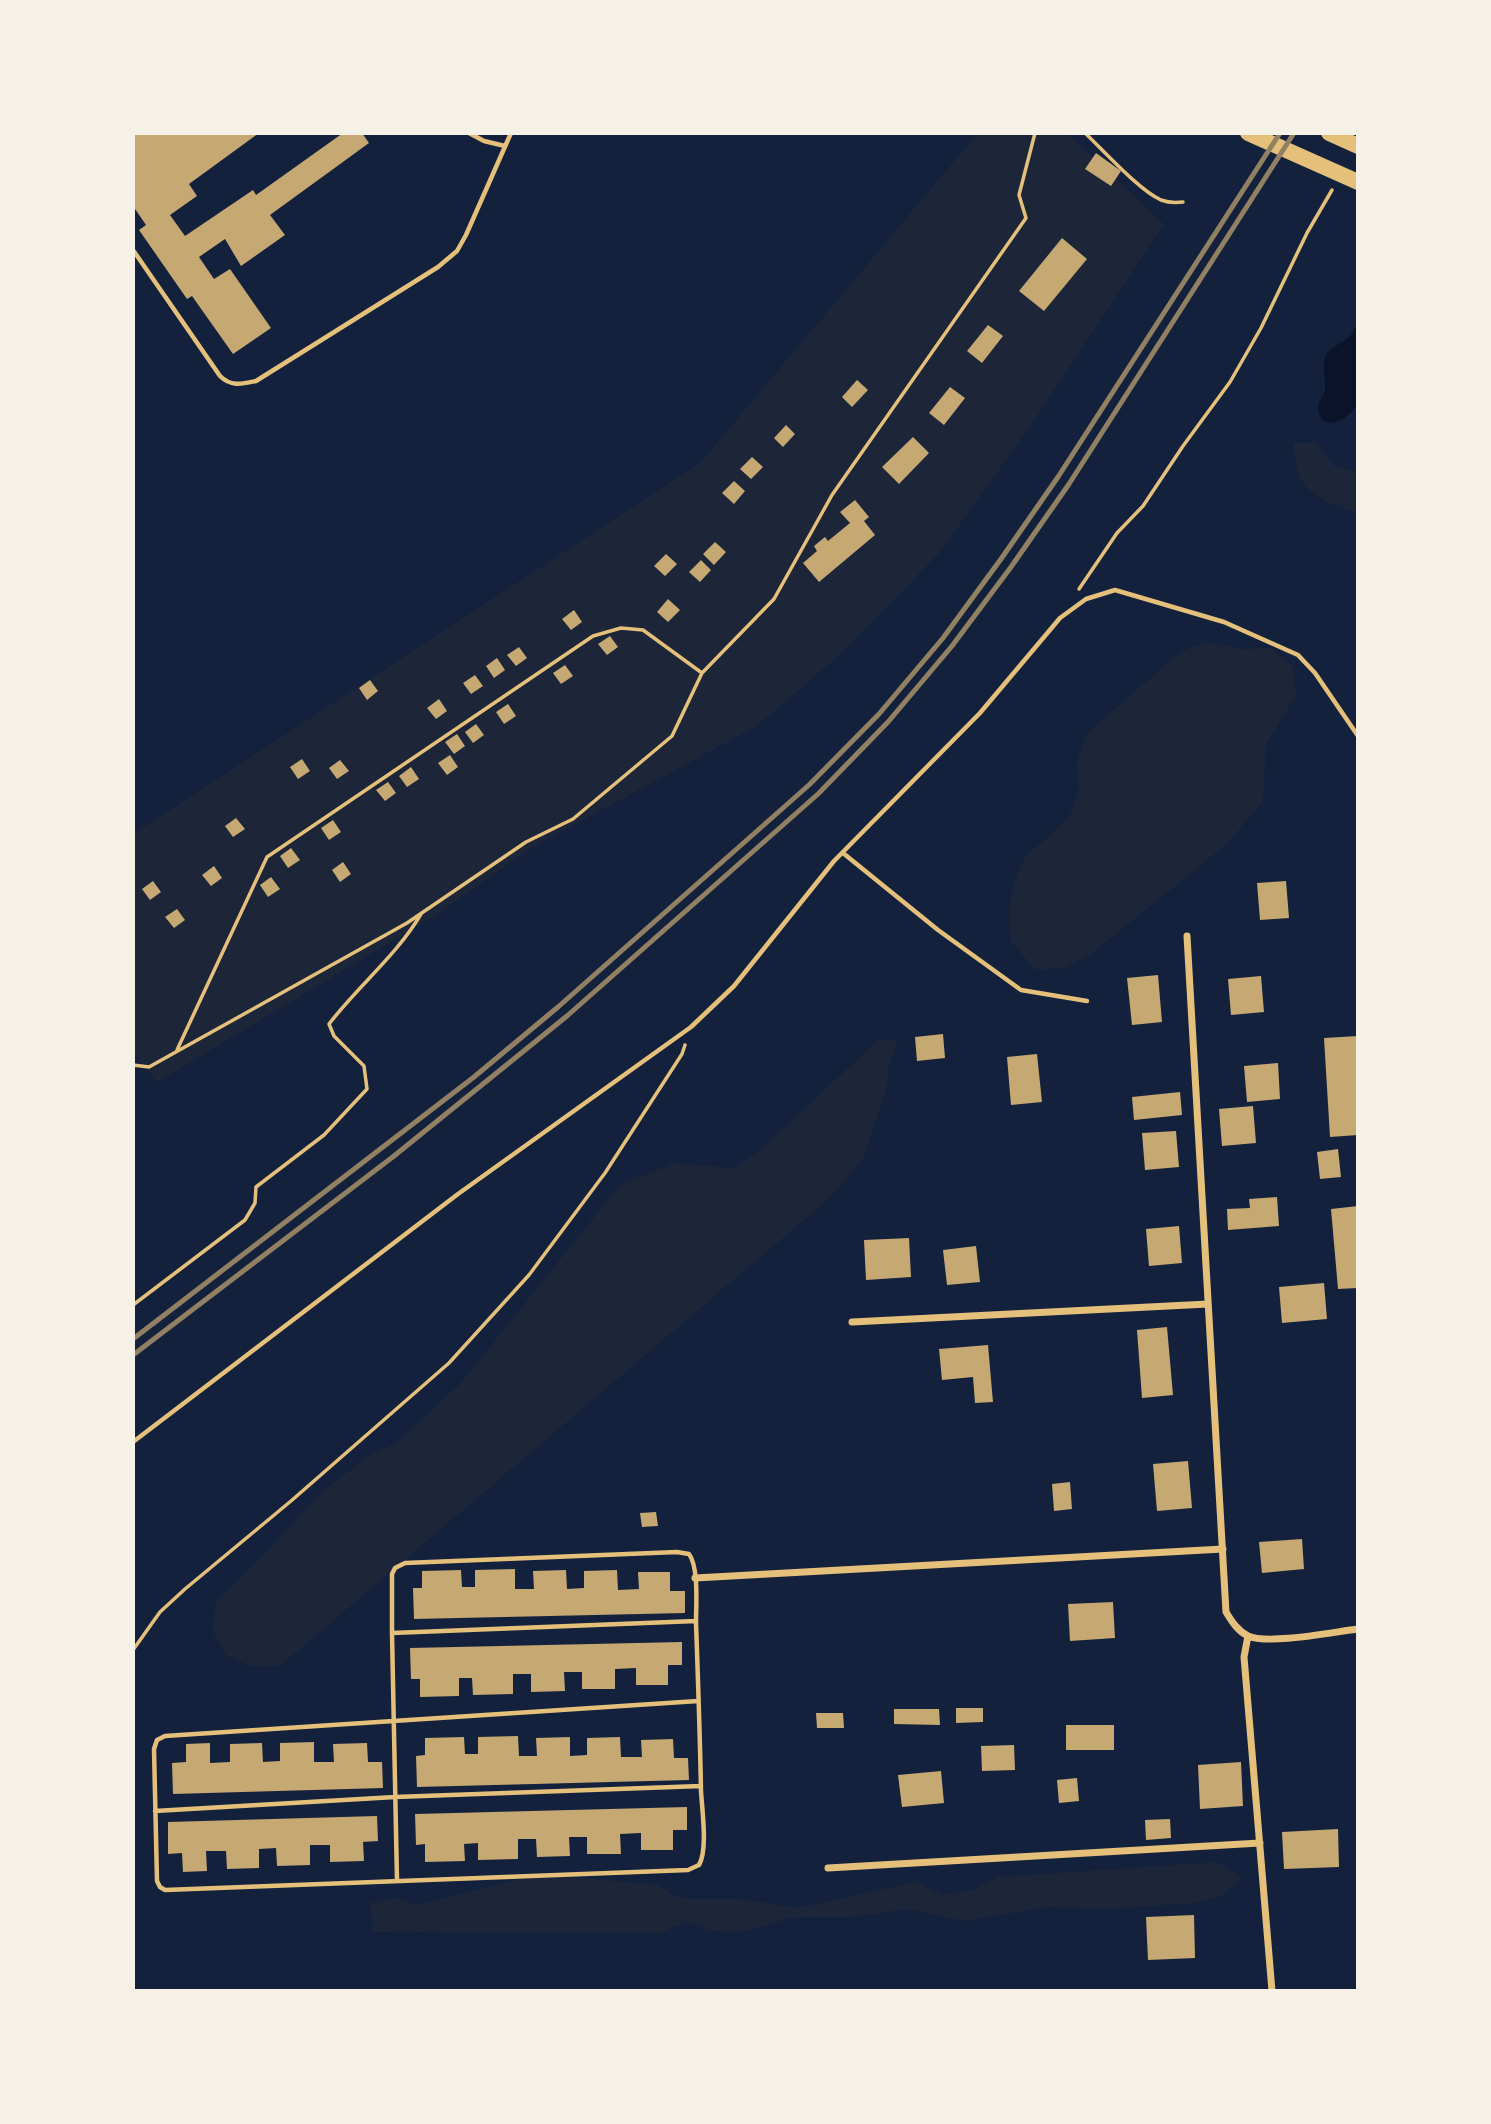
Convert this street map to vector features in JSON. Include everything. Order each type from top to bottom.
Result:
[{"type":"highway","points":[[1248,133],[1358,182]]},
{"type":"highway","points":[[1329,133],[1358,146]]},
{"type":"street","points":[[1187,936],[1226,1612],[1235,1626],[1248,1636],[1265,1640],[1358,1629]]},
{"type":"street","points":[[852,1322],[1208,1304]]},
{"type":"street","points":[[695,1578],[1223,1549]]},
{"type":"street","points":[[1248,1636],[1244,1657],[1272,1991]]},
{"type":"street","points":[[828,1868],[1260,1843]]},
{"type":"lane","points":[[469,133],[484,141],[505,146]]},
{"type":"lane","points":[[133,250],[220,376],[226,382],[240,385],[256,381],[438,267],[457,251],[511,133]]},
{"type":"lane","points":[[133,1442],[458,1194],[691,1027],[734,986],[843,853],[979,713],[1060,618],[1086,599],[1115,590],[1224,622],[1298,655],[1315,673],[1358,736]]},
{"type":"lane","points":[[843,853],[938,930],[1021,990],[1087,1002]]},
{"type":"lane","points":[[397,1881],[395,1797],[394,1721],[392,1633],[392,1574],[395,1568],[405,1563],[684,1552],[693,1559],[695,1578],[703,1854],[699,1865],[694,1868],[397,1881],[165,1890],[157,1881],[154,1749],[157,1740],[165,1736],[394,1721],[698,1701]]},
{"type":"lane","points":[[392,1633],[696,1622]]},
{"type":"lane","points":[[155,1811],[395,1797],[701,1786]]},
{"type":"path","points":[[133,1065],[149,1067],[407,923],[526,842],[573,820],[672,736],[702,673],[774,600],[832,495],[1026,218],[1019,195],[1035,133]]},
{"type":"path","points":[[1085,133],[1158,198],[1170,203],[1183,202]]},
{"type":"path","points":[[1060,618],[1117,533],[1143,506],[1230,382],[1261,328],[1307,233],[1333,190]]},
{"type":"path","points":[[176,1052],[267,857],[593,636],[621,628],[643,630],[702,673]]},
{"type":"path","points":[[133,1305],[245,1220],[255,1203],[256,1186],[324,1135],[368,1089],[364,1066],[334,1036],[329,1024],[410,934],[422,913]]},
{"type":"path","points":[[133,1650],[160,1612],[449,1363],[529,1275],[605,1173],[682,1054],[691,1027]]},
{"type":"shaded area","points":[[978,133],[1067,133],[1164,224],[1031,425],[941,551],[843,652],[757,726],[531,848],[436,915],[157,1082],[133,1053],[133,834],[700,463]]},
{"type":"shaded area","points":[[1358,322],[1357,404],[1349,415],[1330,423],[1320,417],[1318,409],[1325,389],[1325,357],[1330,350],[1350,336]]},
{"type":"shaded area","points":[[1293,443],[1317,443],[1334,466],[1358,472],[1358,513],[1322,499],[1306,487],[1297,470]]},
{"type":"shaded area","points":[[1206,642],[1240,649],[1271,648],[1293,667],[1296,696],[1266,744],[1263,801],[1227,844],[1091,954],[1064,968],[1036,970],[1011,942],[1009,914],[1013,884],[1025,857],[1069,818],[1079,789],[1077,761],[1087,733],[1179,653]]},
{"type":"shaded area","points":[[878,1040],[898,1040],[888,1069],[887,1087],[863,1159],[831,1197],[280,1666],[251,1666],[226,1655],[212,1630],[217,1600],[321,1493],[368,1456],[396,1443],[462,1382],[619,1186],[673,1163],[732,1168],[757,1153]]},
{"type":"shaded area","points":[[1218,1862],[1242,1878],[1221,1896],[1194,1903],[1108,1909],[1048,1907],[964,1921],[908,1909],[853,1917],[795,1917],[740,1932],[712,1931],[686,1922],[660,1933],[373,1932],[370,1903],[397,1897],[416,1905],[530,1877],[561,1876],[657,1885],[682,1899],[741,1899],[798,1908],[915,1882],[943,1895],[972,1890],[999,1877]]},
{"type":"building","points":[[133,133],[259,133],[189,184],[197,196],[170,215],[185,236],[253,190],[256,195],[343,133],[362,133],[369,143],[270,215],[285,235],[241,266],[225,239],[199,257],[214,279],[230,269],[271,328],[233,354],[192,296],[187,299],[139,230],[146,225],[133,206]]},
{"type":"building","points":[[1096,153],[1121,171],[1111,186],[1085,169]]},
{"type":"building","points":[[1062,238],[1087,259],[1044,311],[1019,291]]},
{"type":"building","points":[[988,325],[1003,336],[982,363],[967,351]]},
{"type":"building","points":[[857,380],[868,390],[852,407],[842,397]]},
{"type":"building","points":[[950,387],[965,398],[944,425],[929,413]]},
{"type":"building","points":[[786,425],[795,434],[783,447],[774,438]]},
{"type":"building","points":[[913,437],[929,453],[899,484],[882,467]]},
{"type":"building","points":[[752,457],[763,467],[751,479],[740,469]]},
{"type":"building","points":[[734,481],[745,491],[734,504],[722,493]]},
{"type":"building","points":[[855,500],[869,517],[864,521],[875,535],[819,582],[803,563],[817,551],[814,546],[825,537],[828,541],[850,523],[840,512]]},
{"type":"building","points":[[715,542],[726,552],[714,565],[703,554]]},
{"type":"building","points":[[666,554],[677,564],[665,576],[654,566]]},
{"type":"building","points":[[701,560],[711,570],[700,582],[689,572]]},
{"type":"building","points":[[668,599],[680,610],[668,622],[657,612]]},
{"type":"building","points":[[574,610],[582,622],[571,630],[562,619]]},
{"type":"building","points":[[610,636],[618,647],[607,655],[598,644]]},
{"type":"building","points":[[519,647],[527,658],[516,666],[507,655]]},
{"type":"building","points":[[497,658],[505,670],[494,678],[486,666]]},
{"type":"building","points":[[565,665],[573,676],[561,684],[553,673]]},
{"type":"building","points":[[475,675],[483,686],[471,694],[463,683]]},
{"type":"building","points":[[370,680],[378,691],[367,700],[359,688]]},
{"type":"building","points":[[439,699],[447,711],[436,719],[427,708]]},
{"type":"building","points":[[508,704],[516,716],[504,724],[496,712]]},
{"type":"building","points":[[476,724],[484,735],[473,743],[465,732]]},
{"type":"building","points":[[457,734],[465,746],[454,754],[445,742]]},
{"type":"building","points":[[450,755],[458,767],[447,775],[438,763]]},
{"type":"building","points":[[302,759],[310,771],[298,779],[290,767]]},
{"type":"building","points":[[340,760],[349,771],[337,779],[329,768]]},
{"type":"building","points":[[411,767],[419,779],[407,787],[399,776]]},
{"type":"building","points":[[388,782],[396,793],[385,801],[376,790]]},
{"type":"building","points":[[236,818],[245,829],[233,837],[225,826]]},
{"type":"building","points":[[333,820],[341,832],[329,840],[321,828]]},
{"type":"building","points":[[291,848],[300,860],[288,868],[280,856]]},
{"type":"building","points":[[343,862],[351,874],[340,882],[332,870]]},
{"type":"building","points":[[214,866],[222,878],[211,886],[202,875]]},
{"type":"building","points":[[271,877],[280,889],[268,897],[260,885]]},
{"type":"building","points":[[153,881],[161,892],[150,900],[142,889]]},
{"type":"building","points":[[1286,881],[1289,918],[1260,920],[1257,883]]},
{"type":"building","points":[[177,909],[185,920],[174,928],[165,917]]},
{"type":"building","points":[[1158,975],[1162,1022],[1132,1025],[1127,978]]},
{"type":"building","points":[[1261,976],[1264,1012],[1231,1015],[1228,979]]},
{"type":"building","points":[[943,1034],[945,1058],[917,1061],[915,1037]]},
{"type":"building","points":[[1358,1036],[1358,1135],[1330,1137],[1324,1038]]},
{"type":"building","points":[[1037,1054],[1042,1102],[1011,1105],[1007,1057]]},
{"type":"building","points":[[1278,1063],[1280,1099],[1247,1102],[1244,1066]]},
{"type":"building","points":[[1180,1092],[1182,1115],[1134,1120],[1132,1097]]},
{"type":"building","points":[[1253,1106],[1256,1143],[1222,1146],[1219,1109]]},
{"type":"building","points":[[1176,1131],[1179,1167],[1145,1170],[1142,1133]]},
{"type":"building","points":[[1338,1149],[1341,1177],[1320,1179],[1317,1152]]},
{"type":"building","points":[[1277,1197],[1279,1226],[1228,1230],[1227,1209],[1250,1208],[1249,1199]]},
{"type":"building","points":[[1358,1206],[1358,1288],[1338,1289],[1331,1209]]},
{"type":"building","points":[[1179,1226],[1182,1263],[1149,1266],[1146,1229]]},
{"type":"building","points":[[909,1238],[911,1277],[866,1280],[864,1240]]},
{"type":"building","points":[[976,1246],[980,1282],[947,1285],[943,1250]]},
{"type":"building","points":[[1324,1283],[1327,1319],[1282,1323],[1279,1287]]},
{"type":"building","points":[[1167,1327],[1173,1395],[1142,1398],[1137,1330]]},
{"type":"building","points":[[988,1345],[993,1402],[975,1403],[973,1377],[942,1380],[939,1349]]},
{"type":"building","points":[[1188,1461],[1192,1508],[1157,1511],[1153,1464]]},
{"type":"building","points":[[1070,1482],[1072,1509],[1054,1511],[1052,1484]]},
{"type":"building","points":[[656,1512],[658,1526],[642,1527],[640,1513]]},
{"type":"building","points":[[1302,1539],[1304,1569],[1262,1573],[1259,1542]]},
{"type":"building","points":[[515,1569],[515,1589],[534,1589],[533,1571],[566,1570],[567,1589],[584,1588],[584,1571],[617,1570],[618,1590],[639,1589],[638,1572],[670,1572],[670,1591],[685,1591],[685,1613],[414,1619],[413,1588],[422,1588],[422,1571],[461,1570],[462,1587],[475,1587],[475,1570]]},
{"type":"building","points":[[1113,1602],[1115,1638],[1070,1641],[1068,1604]]},
{"type":"building","points":[[682,1642],[682,1665],[668,1665],[668,1685],[636,1685],[636,1668],[615,1669],[615,1689],[582,1689],[582,1672],[564,1672],[565,1691],[531,1692],[531,1674],[513,1674],[513,1694],[473,1695],[472,1678],[459,1678],[459,1696],[420,1697],[420,1679],[411,1679],[410,1648]]},
{"type":"building","points":[[956,1708],[983,1708],[983,1722],[956,1723]]},
{"type":"building","points":[[894,1709],[939,1709],[940,1725],[894,1724]]},
{"type":"building","points":[[816,1713],[843,1713],[844,1728],[817,1728]]},
{"type":"building","points":[[1066,1725],[1114,1725],[1114,1750],[1066,1750]]},
{"type":"building","points":[[518,1736],[519,1756],[537,1756],[536,1738],[570,1737],[570,1756],[587,1755],[587,1738],[620,1737],[621,1757],[642,1757],[641,1740],[673,1739],[674,1758],[688,1758],[689,1780],[417,1787],[416,1756],[425,1755],[425,1738],[464,1737],[465,1754],[478,1754],[478,1737]]},
{"type":"building","points":[[314,1742],[314,1762],[334,1762],[333,1744],[367,1743],[368,1762],[382,1762],[383,1788],[173,1794],[172,1763],[186,1762],[186,1744],[210,1743],[210,1763],[230,1762],[230,1744],[262,1743],[263,1762],[280,1761],[280,1743]]},
{"type":"building","points":[[1014,1745],[1015,1770],[982,1771],[981,1746]]},
{"type":"building","points":[[1241,1762],[1243,1806],[1200,1809],[1198,1765]]},
{"type":"building","points":[[941,1771],[944,1803],[902,1807],[898,1775]]},
{"type":"building","points":[[1077,1778],[1079,1801],[1059,1803],[1057,1780]]},
{"type":"building","points":[[687,1807],[687,1830],[673,1830],[673,1850],[641,1850],[641,1833],[620,1834],[621,1854],[587,1854],[587,1837],[569,1837],[570,1856],[537,1857],[536,1839],[518,1839],[518,1859],[478,1860],[478,1843],[464,1844],[465,1861],[425,1862],[425,1844],[416,1845],[415,1814]]},
{"type":"building","points":[[377,1816],[378,1841],[363,1842],[364,1861],[330,1862],[330,1845],[310,1845],[310,1865],[277,1866],[276,1848],[259,1849],[259,1868],[227,1869],[226,1851],[206,1851],[207,1871],[183,1872],[182,1853],[168,1854],[168,1822]]},
{"type":"building","points":[[1170,1819],[1171,1838],[1146,1840],[1145,1820]]},
{"type":"building","points":[[1338,1829],[1339,1867],[1284,1869],[1282,1832]]},
{"type":"building","points":[[1194,1915],[1195,1958],[1148,1960],[1146,1917]]},
{"type":"railway","points":[[133,1339],[474,1077],[558,1007],[809,785],[879,714],[943,638],[1058,477],[1280,133]]},
{"type":"railway","points":[[133,1355],[394,1156],[567,1016],[818,794],[888,722],[952,646],[1069,484],[1294,133]]}]
